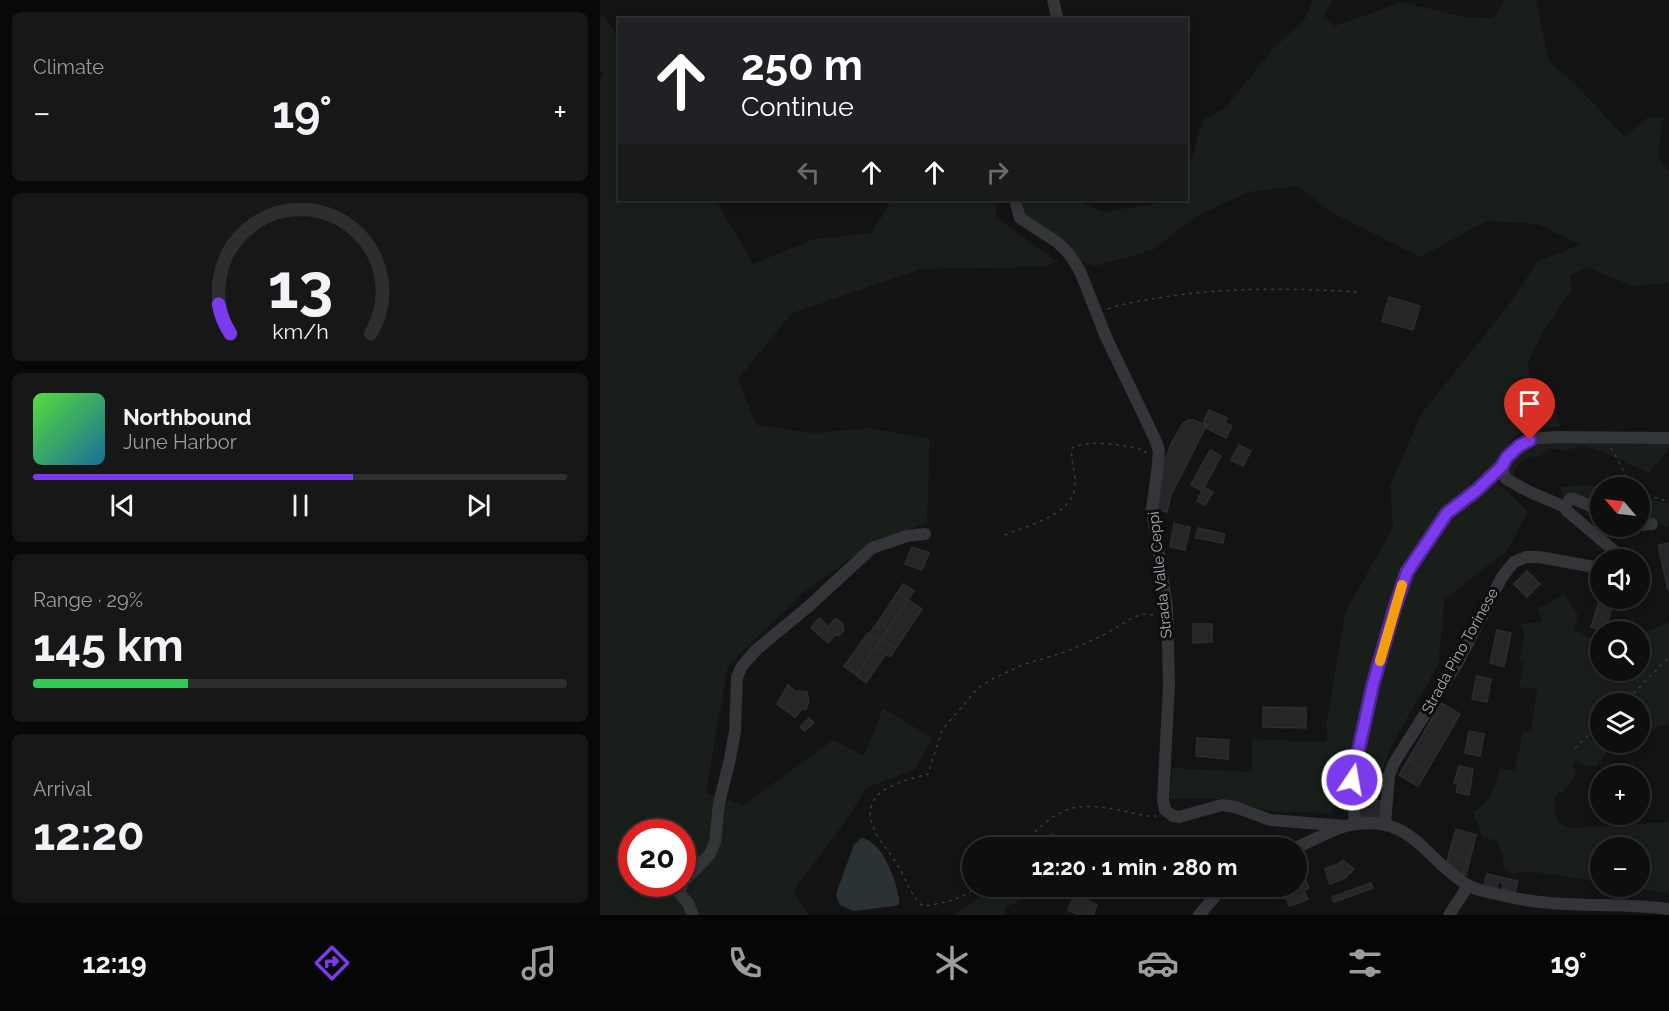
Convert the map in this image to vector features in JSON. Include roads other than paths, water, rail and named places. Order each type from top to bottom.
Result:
[{"type":"street","points":[[1053,0],[1058,18]]},
{"type":"street","name":"Strada Valle Ceppi","points":[[1015,201],[1020,218],[1040,230],[1070,255],[1080,270],[1106,337],[1155,438],[1159,451],[1152,510],[1167,615],[1169,685],[1163,800],[1166,810],[1179,817],[1222,805],[1235,807],[1270,820],[1351,825]]},
{"type":"street","points":[[1351,825],[1352,780],[1373,684],[1395,607],[1407,572],[1447,513],[1477,490],[1519,446],[1530,440],[1556,437],[1669,438]]},
{"type":"street","points":[[1502,466],[1506,479],[1565,507],[1612,549]]},
{"type":"street","points":[[1565,507],[1570,499],[1590,506]]},
{"type":"street","points":[[696,868],[710,854],[716,842],[719,803],[735,731],[737,677],[742,666],[756,650],[872,548],[907,536],[925,534]]},
{"type":"street","name":"Strada Pino Torinese","points":[[1385,824],[1389,775],[1394,763],[1458,662],[1502,577],[1514,562],[1526,557],[1539,557],[1590,566]]},
{"type":"street","points":[[1307,843],[1351,825],[1385,824],[1405,832],[1428,849],[1445,868],[1468,886],[1508,897],[1548,903],[1646,906],[1669,909]]},
{"type":"street","points":[[1449,915],[1468,886]]},
{"type":"street","points":[[683,897],[693,915]]},
{"type":"street","points":[[1199,915],[1215,897]]}]
